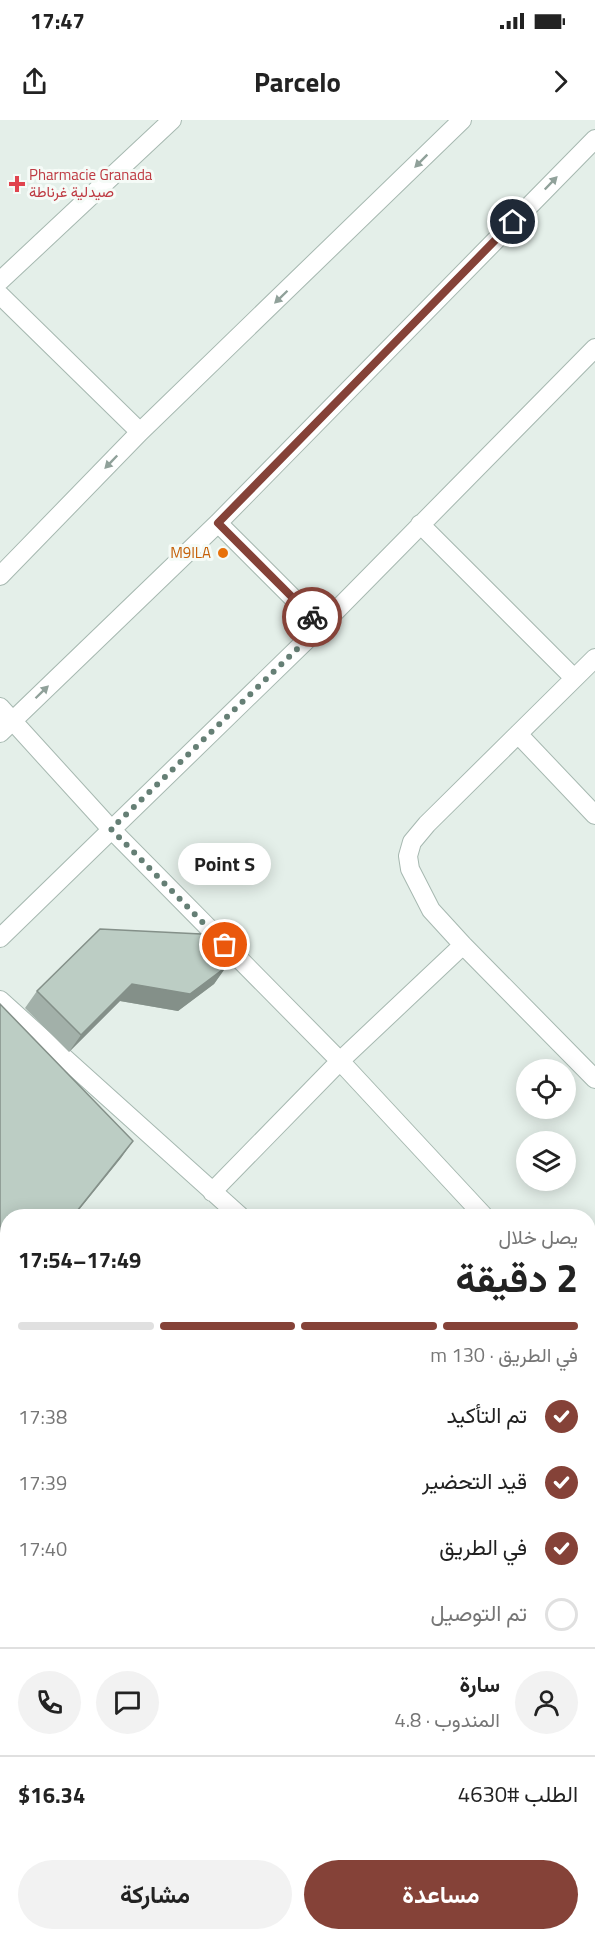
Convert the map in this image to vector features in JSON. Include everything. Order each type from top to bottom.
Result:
[{"type":"street","points":[[0,281],[172,120]]},
{"type":"street","points":[[0,576],[140,432],[462,120]]},
{"type":"street","points":[[477,1209],[340,1061],[4,720],[218,523],[595,139]]},
{"type":"street","points":[[0,295],[140,432]]},
{"type":"street","points":[[0,938],[321,626],[595,348]]},
{"type":"street","points":[[218,523],[321,626]]},
{"type":"street","points":[[420,524],[574,678]]},
{"type":"street","points":[[595,658],[427,824],[412,842],[408,856],[410,869],[431,910],[595,1079]]},
{"type":"street","points":[[518,734],[595,814]]},
{"type":"street","points":[[212,1192],[340,1061],[463,945]]},
{"type":"street","points":[[0,1000],[212,1192],[225,1209]]},
{"type":"building","points":[[100,929],[201,934],[226,967],[190,994],[132,984],[81,1035],[37,991]]},
{"type":"building","points":[[0,1004],[133,1141],[79,1209],[0,1209]]},
{"type":"way so far","points":[[225,945],[111,829],[321,626],[312,617]]},
{"type":"place","name":"Pharmacie Granada صيدلية غرناطة","points":[[17,184]]},
{"type":"place","name":"M9ILA","points":[[223,553]]},
{"type":"place","name":"Point S","points":[[225,945]]},
{"type":"route","points":[[312,617],[218,523],[513,222]]}]
